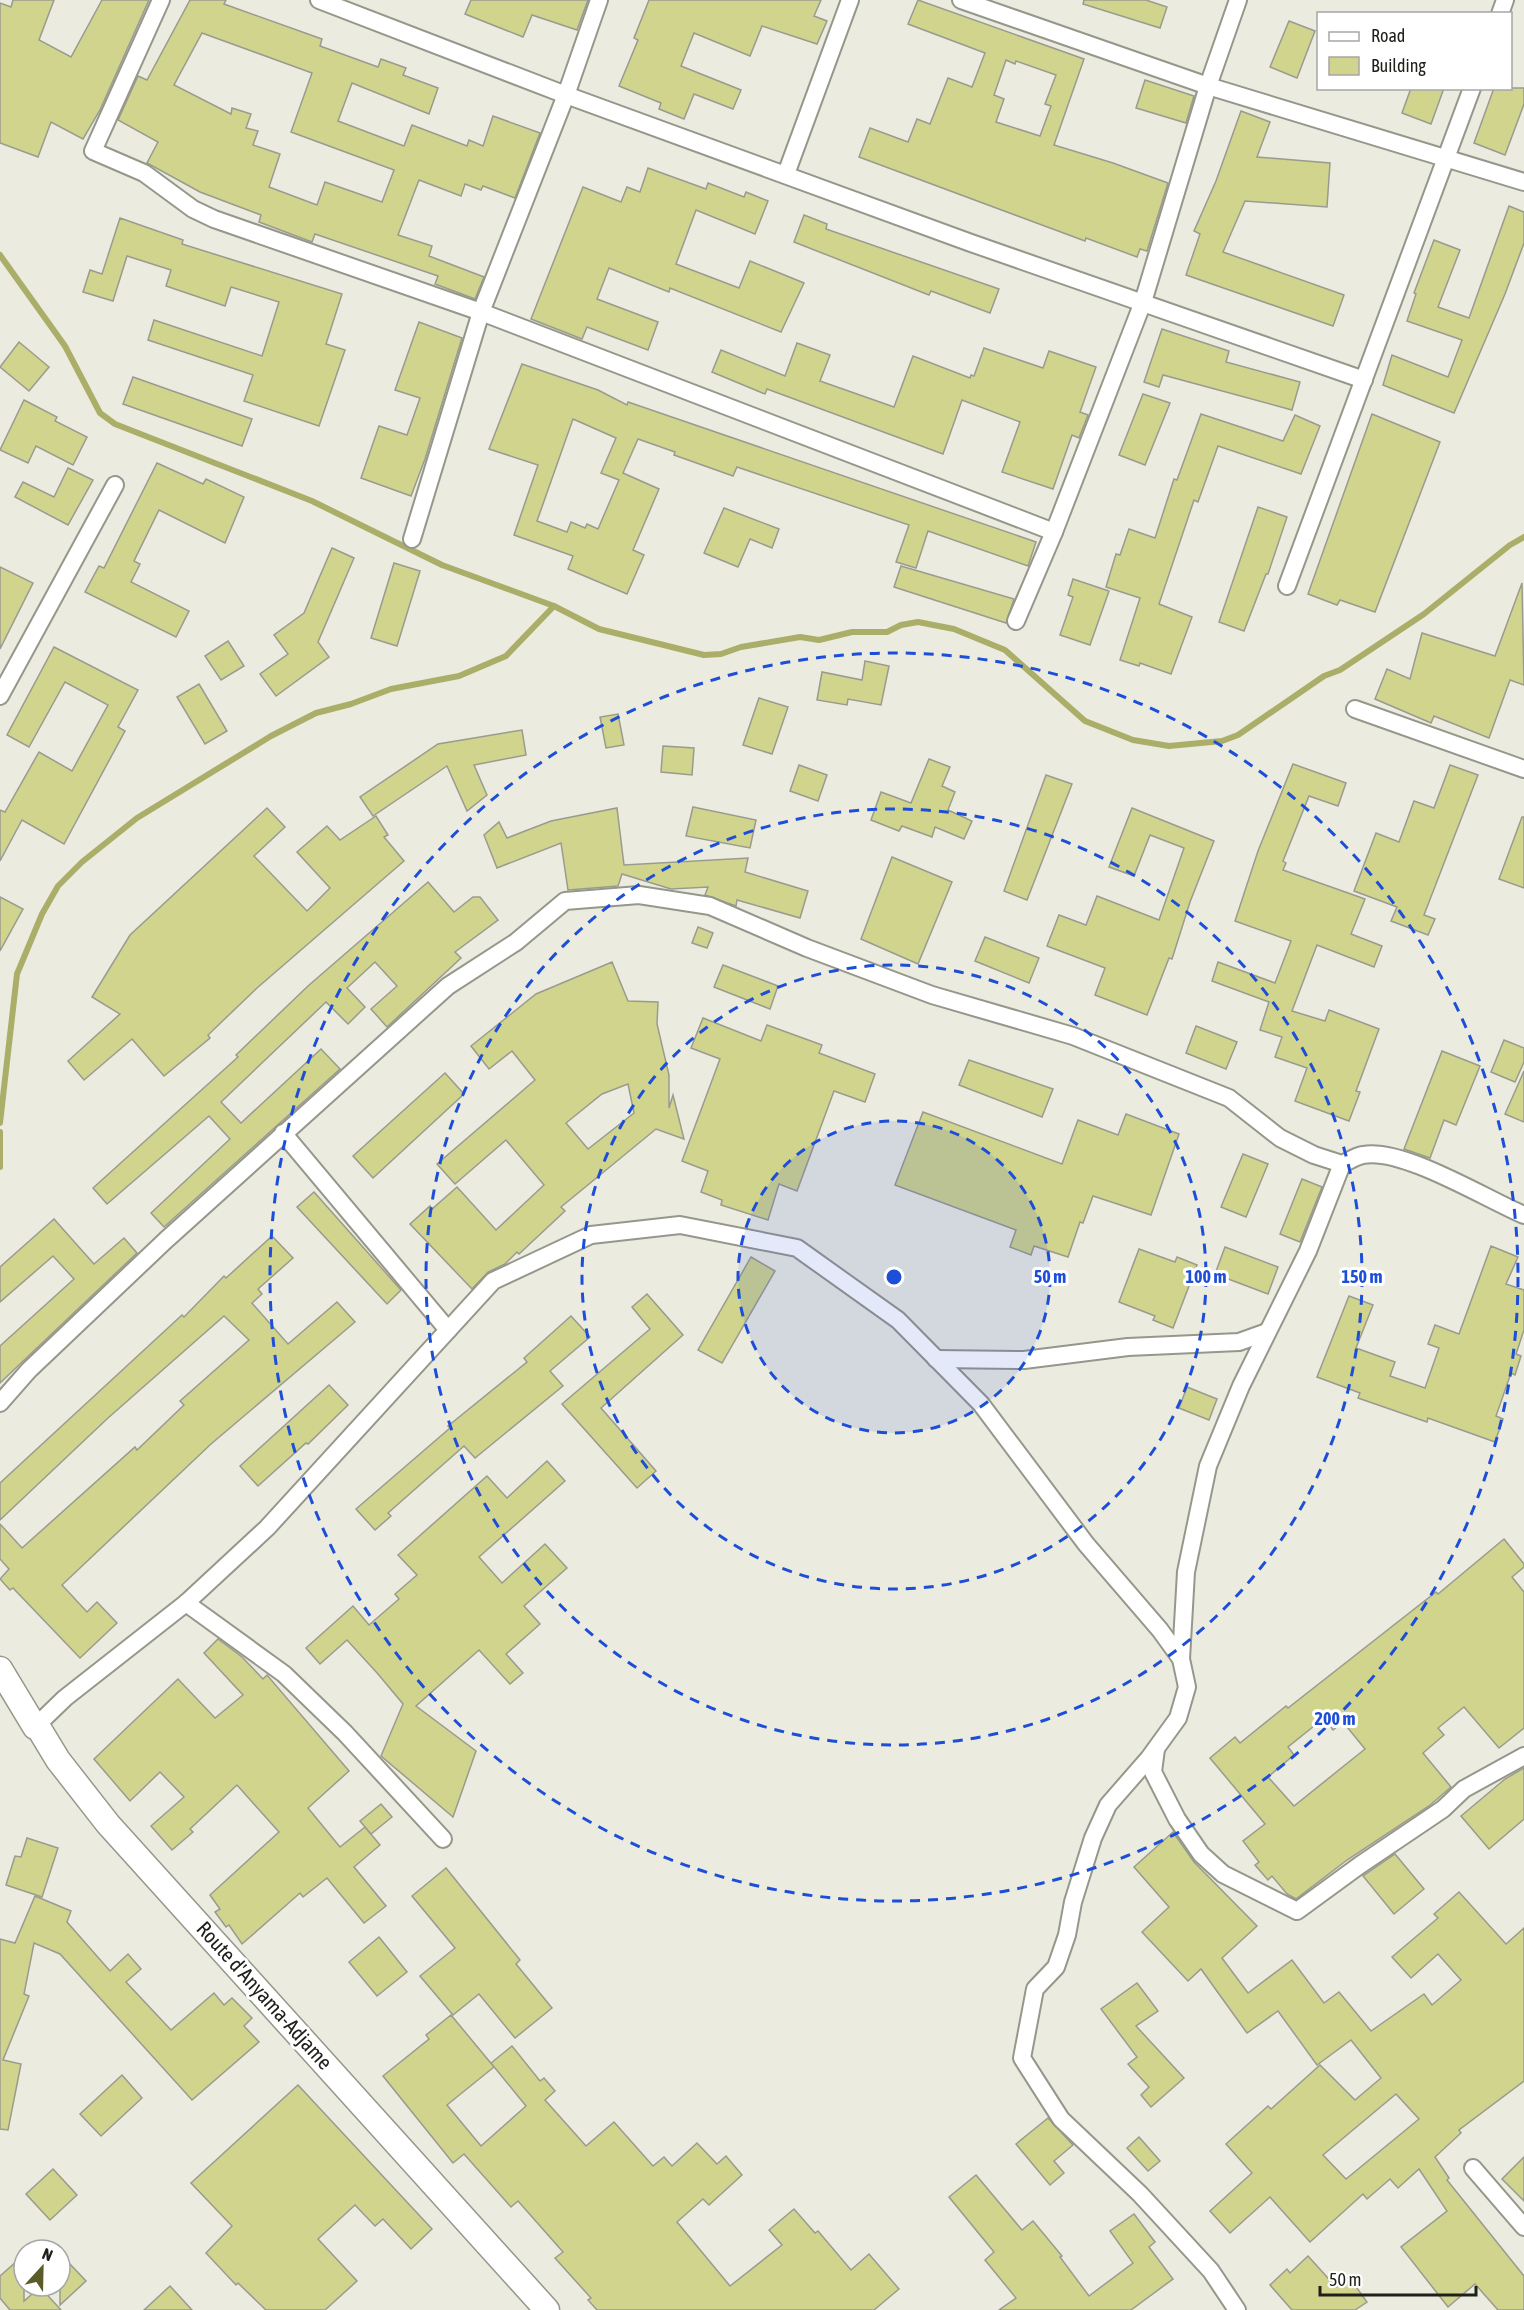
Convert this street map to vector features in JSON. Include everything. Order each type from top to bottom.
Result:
[{"type":"street","points":[[161,0],[93,151],[144,173],[193,209],[214,219],[481,312],[1054,532]]},
{"type":"street","points":[[319,0],[566,95],[971,243],[1364,380]]},
{"type":"street","points":[[412,539],[481,312],[566,95],[599,0]]},
{"type":"street","points":[[786,174],[850,0]]},
{"type":"street","points":[[961,0],[1208,86],[1524,182]]},
{"type":"street","points":[[1016,621],[1054,532],[1143,302],[1208,86],[1238,0]]},
{"type":"street","points":[[1287,586],[1471,90]]},
{"type":"street","points":[[0,696],[115,485]]},
{"type":"street","points":[[1356,709],[1524,769]]},
{"type":"street","points":[[0,1403],[37,1362],[283,1133],[448,986],[516,942],[565,901],[639,895],[710,906],[807,948],[932,995],[1073,1036],[1229,1098],[1280,1138],[1314,1155],[1342,1164],[1363,1155],[1386,1155],[1413,1163],[1524,1215]]},
{"type":"street","points":[[283,1133],[448,1330]]},
{"type":"street","points":[[1237,2310],[1211,2271],[1140,2194],[1061,2119],[1022,2058],[1035,1989],[1056,1967],[1093,1838],[1108,1805],[1178,1718],[1186,1688],[1181,1659],[1186,1572],[1209,1466],[1268,1332],[1308,1251],[1342,1164]]},
{"type":"street","points":[[35,1727],[65,1698],[186,1603],[267,1528],[493,1281],[591,1235],[680,1225],[797,1248],[897,1320],[981,1404],[1086,1544],[1161,1630],[1181,1659]]},
{"type":"street","points":[[936,1359],[1024,1360],[1128,1347],[1239,1342],[1268,1332]]},
{"type":"street","points":[[186,1603],[285,1674],[345,1733],[443,1839]]},
{"type":"street","name":"Route d'Anyama-Adjame","points":[[0,1669],[35,1727],[38,1727],[58,1760],[108,1824],[547,2310]]},
{"type":"street","points":[[1156,1748],[1153,1772],[1177,1819],[1201,1854],[1222,1874],[1297,1911],[1360,1864],[1443,1809],[1464,1789],[1524,1756]]},
{"type":"street","points":[[1473,2168],[1524,2227]]},
{"type":"building","points":[[13,0],[54,0],[39,40],[71,57],[102,0],[149,0],[100,110],[83,139],[51,122],[38,157],[0,143],[0,3],[11,7]]},
{"type":"building","points":[[190,0],[226,0],[224,4],[322,39],[320,46],[378,67],[381,59],[406,68],[403,75],[438,88],[429,114],[352,83],[338,121],[404,146],[412,125],[467,146],[469,140],[483,146],[493,116],[540,133],[515,198],[483,186],[481,190],[465,184],[461,196],[419,180],[398,235],[432,246],[429,256],[484,277],[475,299],[435,284],[438,276],[315,234],[312,242],[259,222],[261,215],[200,192],[147,163],[158,142],[118,120],[138,76],[147,80]],"holes":[[[202,33],[312,73],[291,132],[394,170],[382,202],[325,182],[317,205],[269,187],[280,154],[253,145],[258,131],[246,128],[251,114],[232,108],[231,114],[174,85]]]},
{"type":"building","points":[[471,0],[588,0],[577,30],[532,15],[523,37],[465,14]]},
{"type":"building","points":[[649,0],[821,0],[814,16],[827,21],[817,44],[762,26],[750,56],[694,33],[681,66],[741,90],[733,109],[694,94],[684,119],[659,109],[661,103],[619,86],[638,40],[634,38]]},
{"type":"building","points":[[918,0],[1084,59],[1054,145],[1168,183],[1147,251],[1140,249],[1137,257],[1086,238],[1085,241],[859,157],[870,128],[908,142],[917,119],[930,124],[948,78],[972,87],[985,53],[908,24]],"holes":[[[1006,60],[1015,64],[1016,61],[1056,75],[1045,104],[1051,106],[1040,136],[996,122],[1004,99],[994,95]]]},
{"type":"building","points":[[1084,0],[1146,0],[1167,7],[1160,28],[1083,4]]},
{"type":"building","points":[[1289,21],[1315,31],[1297,78],[1270,67]]},
{"type":"building","points":[[1145,80],[1194,96],[1186,123],[1136,108]]},
{"type":"building","points":[[1524,88],[1524,104],[1505,155],[1474,143],[1493,90]]},
{"type":"building","points":[[1410,90],[1443,90],[1431,124],[1402,113]]},
{"type":"building","points":[[1241,111],[1270,122],[1257,157],[1330,163],[1327,207],[1245,201],[1223,252],[1344,295],[1333,326],[1186,275],[1200,234],[1194,231],[1216,181]]},
{"type":"building","points":[[648,168],[706,189],[708,183],[744,197],[746,192],[768,201],[755,234],[696,210],[676,264],[739,288],[750,261],[804,283],[781,332],[670,288],[669,292],[609,268],[597,299],[658,322],[648,350],[587,327],[582,339],[531,319],[583,187],[621,202],[627,187],[640,192]]},
{"type":"building","points":[[1509,206],[1524,212],[1524,243],[1505,294],[1454,413],[1383,385],[1392,355],[1448,377],[1462,340],[1407,321],[1416,294],[1414,293],[1434,240],[1460,250],[1438,307],[1469,318]]},
{"type":"building","points":[[804,215],[827,224],[826,229],[999,289],[990,313],[931,291],[929,295],[794,242]]},
{"type":"building","points":[[120,218],[183,240],[182,244],[342,294],[326,344],[345,350],[319,426],[244,401],[253,375],[148,340],[154,320],[262,356],[279,302],[231,287],[225,306],[166,286],[171,270],[127,256],[113,301],[83,292],[90,270],[102,274]]},
{"type":"building","points":[[419,322],[462,338],[425,459],[411,496],[361,478],[379,426],[407,435],[420,398],[395,390]]},
{"type":"building","points":[[1162,329],[1229,351],[1226,362],[1300,382],[1292,410],[1163,375],[1159,387],[1144,382]]},
{"type":"building","points":[[19,342],[49,367],[29,391],[0,367]]},
{"type":"building","points":[[797,343],[830,355],[820,381],[894,407],[913,356],[970,378],[971,375],[974,376],[984,348],[1043,368],[1049,351],[1096,367],[1080,412],[1088,415],[1079,438],[1072,435],[1053,489],[1002,472],[1020,422],[962,400],[943,454],[767,389],[765,394],[712,372],[721,350],[785,376]]},
{"type":"building","points":[[522,364],[598,390],[627,405],[628,402],[1036,542],[1028,566],[928,531],[916,568],[896,562],[909,525],[737,467],[733,476],[674,455],[675,452],[638,439],[623,473],[659,489],[633,550],[644,555],[627,594],[568,569],[573,556],[514,535],[538,465],[489,449]],"holes":[[[573,419],[616,438],[601,473],[619,480],[598,529],[587,524],[585,528],[571,522],[567,532],[537,521]]]},
{"type":"building","points":[[133,377],[252,419],[242,446],[123,404]]},
{"type":"building","points":[[1143,394],[1170,403],[1145,465],[1119,455]]},
{"type":"building","points":[[24,400],[57,417],[55,421],[87,437],[73,465],[36,446],[28,463],[0,450]]},
{"type":"building","points":[[1201,414],[1283,441],[1295,415],[1320,426],[1301,474],[1218,446],[1198,502],[1194,500],[1159,604],[1192,617],[1171,674],[1140,663],[1139,666],[1120,660],[1140,598],[1106,587],[1116,554],[1120,555],[1129,529],[1155,538],[1174,479],[1177,480]]},
{"type":"building","points":[[1372,414],[1440,442],[1375,612],[1340,600],[1337,605],[1308,594]]},
{"type":"building","points":[[157,463],[203,484],[206,479],[244,497],[225,543],[159,510],[134,561],[140,564],[131,582],[189,611],[176,637],[85,592],[99,566],[104,568]]},
{"type":"building","points":[[68,468],[93,480],[68,525],[15,497],[23,482],[54,497]]},
{"type":"building","points":[[1258,507],[1287,517],[1268,574],[1266,574],[1244,631],[1219,622]]},
{"type":"building","points":[[724,508],[779,529],[772,548],[750,539],[738,567],[704,553]]},
{"type":"building","points":[[332,548],[354,558],[318,642],[329,657],[276,696],[260,674],[288,654],[274,635],[304,613]]},
{"type":"building","points":[[394,563],[420,571],[397,646],[371,638]]},
{"type":"building","points":[[901,566],[1014,599],[1006,623],[894,587]]},
{"type":"building","points":[[0,567],[33,583],[0,649]]},
{"type":"building","points":[[1073,579],[1109,591],[1090,645],[1060,635],[1073,597],[1068,595]]},
{"type":"building","points":[[1522,583],[1524,685],[1510,680],[1489,738],[1434,716],[1431,723],[1375,699],[1387,669],[1410,679],[1422,633],[1495,656]]},
{"type":"building","points":[[228,641],[244,666],[221,680],[205,656]]},
{"type":"building","points":[[54,647],[138,690],[118,727],[125,731],[64,844],[22,820],[0,861],[0,810],[5,812],[39,752],[72,771],[108,705],[65,682],[29,747],[7,735]]},
{"type":"building","points":[[865,661],[889,666],[881,705],[848,699],[847,705],[817,700],[822,672],[862,680]]},
{"type":"building","points":[[199,684],[227,731],[205,744],[177,697]]},
{"type":"building","points":[[759,698],[788,707],[772,754],[743,745]]},
{"type":"building","points":[[618,714],[624,745],[606,748],[600,717]]},
{"type":"building","points":[[522,730],[526,755],[474,765],[487,795],[467,811],[447,766],[373,816],[360,797],[438,744]]},
{"type":"building","points":[[663,746],[694,748],[692,775],[661,772]]},
{"type":"building","points":[[929,759],[950,767],[942,786],[955,792],[948,810],[972,821],[964,839],[935,827],[932,837],[902,826],[899,831],[871,820],[881,792],[911,803]]},
{"type":"building","points":[[1293,764],[1346,783],[1338,806],[1309,796],[1283,861],[1286,863],[1283,870],[1365,899],[1351,934],[1382,946],[1374,967],[1317,945],[1292,1011],[1325,1021],[1329,1010],[1379,1029],[1356,1091],[1360,1092],[1349,1121],[1295,1101],[1307,1068],[1275,1057],[1282,1037],[1260,1030],[1269,1002],[1212,981],[1218,962],[1275,983],[1291,941],[1235,921],[1258,851]]},
{"type":"building","points":[[799,765],[827,775],[818,801],[790,791]]},
{"type":"building","points":[[1450,765],[1478,775],[1424,915],[1435,919],[1428,935],[1391,921],[1397,907],[1354,891],[1376,833],[1399,842],[1414,801],[1434,808]]},
{"type":"building","points":[[1046,775],[1072,784],[1027,900],[1004,891]]},
{"type":"building","points":[[693,807],[756,820],[750,848],[686,836]]},
{"type":"building","points":[[267,808],[285,827],[254,856],[307,911],[330,888],[297,852],[327,826],[340,840],[376,816],[388,835],[384,837],[404,861],[257,988],[208,1035],[210,1038],[164,1076],[132,1039],[84,1080],[68,1061],[120,1014],[92,997],[130,935]]},
{"type":"building","points":[[617,808],[624,865],[748,858],[745,872],[808,891],[800,918],[737,900],[736,906],[705,895],[708,887],[671,889],[622,874],[618,886],[568,890],[561,843],[497,868],[484,835],[499,822],[507,838],[551,821]]},
{"type":"building","points":[[1132,808],[1214,841],[1190,902],[1172,959],[1169,958],[1147,1015],[1095,995],[1105,968],[1047,946],[1059,915],[1086,925],[1097,896],[1159,920],[1184,848],[1150,835],[1134,876],[1109,867]]},
{"type":"building","points":[[1522,817],[1524,817],[1524,888],[1499,879]]},
{"type":"building","points":[[892,857],[952,882],[918,964],[861,939]]},
{"type":"building","points":[[428,882],[454,912],[473,897],[480,897],[498,920],[455,952],[461,958],[387,1027],[371,1009],[397,986],[375,962],[347,988],[365,1007],[348,1024],[326,1002],[221,1102],[241,1123],[321,1049],[340,1069],[164,1227],[151,1213],[230,1139],[209,1116],[107,1204],[93,1188],[238,1057],[236,1055],[308,986]]},
{"type":"building","points":[[0,897],[23,909],[0,951]]},
{"type":"building","points":[[698,927],[713,933],[707,948],[692,943]]},
{"type":"building","points":[[985,937],[1039,958],[1029,983],[975,961]]},
{"type":"building","points":[[612,962],[628,1001],[658,1002],[657,1024],[669,1075],[669,1108],[673,1095],[684,1139],[656,1129],[561,1207],[565,1211],[519,1254],[517,1252],[505,1264],[488,1272],[472,1289],[410,1224],[430,1206],[432,1209],[457,1187],[496,1230],[544,1185],[506,1140],[455,1184],[437,1164],[535,1080],[512,1051],[489,1069],[471,1046],[536,994]],"holes":[[[628,1084],[634,1113],[588,1149],[566,1123],[602,1094]]]},
{"type":"building","points":[[723,965],[778,986],[770,1009],[714,987]]},
{"type":"building","points":[[703,1018],[761,1041],[767,1025],[822,1045],[819,1053],[875,1074],[865,1102],[834,1091],[797,1191],[779,1184],[768,1220],[721,1205],[722,1200],[701,1192],[708,1171],[682,1161],[720,1059],[691,1048]]},
{"type":"building","points":[[1196,1026],[1237,1042],[1226,1069],[1186,1053]]},
{"type":"building","points":[[1504,1040],[1524,1048],[1524,1062],[1515,1082],[1491,1072]]},
{"type":"building","points":[[1442,1051],[1480,1066],[1456,1125],[1444,1120],[1430,1158],[1404,1149]]},
{"type":"building","points":[[969,1060],[1053,1089],[1042,1117],[959,1085]]},
{"type":"building","points":[[1524,1071],[1524,1122],[1505,1114]]},
{"type":"building","points":[[445,1073],[464,1094],[373,1178],[353,1156]]},
{"type":"building","points":[[923,1112],[1062,1164],[1078,1120],[1118,1135],[1126,1114],[1179,1134],[1151,1215],[1093,1196],[1083,1223],[1080,1222],[1068,1257],[1034,1246],[1031,1255],[1010,1247],[1016,1230],[895,1185]]},
{"type":"building","points":[[1243,1154],[1268,1164],[1246,1217],[1221,1207]]},
{"type":"building","points":[[1302,1179],[1322,1187],[1300,1242],[1280,1234]]},
{"type":"building","points":[[314,1192],[401,1290],[387,1304],[297,1207]]},
{"type":"building","points":[[54,1219],[94,1264],[124,1238],[137,1253],[0,1383],[0,1346],[74,1279],[53,1256],[0,1302],[0,1267]]},
{"type":"building","points":[[272,1236],[293,1258],[258,1289],[262,1294],[252,1303],[288,1344],[337,1302],[355,1322],[211,1444],[62,1585],[87,1612],[97,1602],[117,1623],[80,1658],[13,1588],[10,1590],[0,1579],[9,1569],[0,1559],[0,1524],[22,1548],[135,1447],[137,1450],[184,1405],[180,1401],[249,1340],[224,1316],[108,1418],[0,1520],[0,1483],[182,1315],[184,1317],[224,1276],[226,1278]]},
{"type":"building","points":[[1491,1246],[1518,1257],[1506,1284],[1524,1290],[1524,1330],[1516,1354],[1521,1356],[1515,1375],[1511,1373],[1496,1416],[1503,1419],[1495,1442],[1428,1418],[1427,1422],[1358,1398],[1360,1393],[1317,1377],[1349,1296],[1373,1305],[1356,1348],[1395,1362],[1390,1376],[1425,1388],[1439,1348],[1428,1344],[1435,1325],[1459,1334]]},
{"type":"building","points":[[1225,1247],[1278,1267],[1268,1294],[1215,1274]]},
{"type":"building","points":[[1139,1249],[1175,1262],[1177,1257],[1197,1265],[1173,1328],[1153,1320],[1155,1316],[1119,1302]]},
{"type":"building","points":[[751,1257],[775,1271],[722,1363],[698,1350]]},
{"type":"building","points":[[647,1294],[683,1335],[601,1408],[656,1471],[637,1488],[562,1404],[650,1329],[632,1307]]},
{"type":"building","points":[[571,1316],[590,1337],[550,1371],[563,1386],[475,1458],[464,1446],[388,1513],[391,1516],[375,1530],[356,1509],[450,1428],[448,1426],[527,1362],[524,1358]]},
{"type":"building","points":[[329,1385],[348,1405],[308,1444],[306,1443],[258,1486],[240,1466]]},
{"type":"building","points":[[1187,1387],[1217,1399],[1209,1420],[1179,1408]]},
{"type":"building","points":[[547,1461],[565,1481],[479,1557],[502,1583],[545,1544],[567,1568],[524,1606],[540,1624],[506,1654],[523,1673],[510,1684],[479,1650],[416,1706],[476,1751],[453,1817],[381,1756],[403,1704],[378,1674],[347,1640],[320,1664],[306,1648],[353,1606],[369,1625],[399,1599],[395,1594],[417,1575],[398,1555],[487,1476],[507,1498]]},
{"type":"building","points":[[1504,1539],[1524,1564],[1524,1567],[1512,1577],[1524,1592],[1524,1728],[1499,1748],[1464,1707],[1438,1728],[1444,1735],[1423,1753],[1451,1787],[1429,1806],[1347,1860],[1296,1899],[1287,1894],[1272,1876],[1268,1880],[1255,1865],[1259,1862],[1243,1841],[1265,1824],[1210,1758],[1235,1737],[1240,1743],[1436,1592],[1438,1594]],"holes":[[[1324,1718],[1333,1730],[1343,1722],[1365,1749],[1294,1806],[1268,1777],[1294,1755],[1288,1747]]]},
{"type":"building","points":[[218,1639],[242,1657],[263,1679],[267,1675],[349,1771],[308,1808],[340,1847],[365,1827],[380,1845],[354,1867],[386,1906],[364,1923],[327,1878],[303,1897],[300,1893],[242,1944],[229,1925],[226,1927],[215,1912],[220,1909],[210,1895],[279,1832],[237,1785],[190,1829],[193,1832],[172,1850],[151,1826],[184,1797],[160,1772],[130,1801],[94,1759],[178,1679],[215,1718],[243,1695],[204,1653]]},
{"type":"building","points":[[1524,1768],[1524,1819],[1489,1849],[1461,1816],[1505,1779]]},
{"type":"building","points":[[381,1804],[392,1817],[371,1834],[360,1821]]},
{"type":"building","points":[[1173,1832],[1194,1862],[1257,1926],[1222,1958],[1248,1993],[1292,1960],[1324,2003],[1339,1992],[1371,2031],[1424,1994],[1432,2005],[1461,1980],[1438,1954],[1411,1978],[1392,1957],[1438,1918],[1434,1914],[1459,1892],[1506,1944],[1524,1928],[1524,2081],[1459,2130],[1461,2133],[1435,2157],[1449,2178],[1447,2180],[1524,2276],[1524,2310],[1498,2310],[1475,2284],[1448,2307],[1401,2247],[1447,2211],[1419,2169],[1398,2188],[1390,2179],[1367,2199],[1363,2194],[1310,2242],[1270,2197],[1230,2233],[1210,2211],[1252,2173],[1226,2144],[1268,2106],[1271,2109],[1320,2065],[1355,2100],[1381,2078],[1351,2040],[1317,2065],[1278,2011],[1247,2033],[1201,1969],[1188,1981],[1142,1932],[1169,1907],[1134,1867]],"holes":[[[1396,2094],[1419,2119],[1346,2179],[1323,2155]]]},
{"type":"building","points":[[27,1838],[58,1848],[42,1897],[6,1885],[15,1856],[21,1857]]},
{"type":"building","points":[[1395,1854],[1424,1889],[1394,1914],[1363,1876]]},
{"type":"building","points":[[446,1868],[520,1960],[516,1964],[552,2008],[515,2038],[479,1994],[453,2015],[420,1976],[455,1948],[412,1896]]},
{"type":"building","points":[[35,1896],[71,1911],[67,1922],[110,1971],[128,1954],[141,1969],[126,1982],[171,2030],[214,1993],[224,2005],[232,1998],[252,2018],[244,2026],[259,2042],[192,2100],[60,1954],[34,1943],[24,1994],[29,1996],[3,2060],[21,2064],[8,2130],[0,2129],[0,1939],[15,1943]]},
{"type":"building","points":[[379,1937],[407,1972],[377,1996],[349,1962]]},
{"type":"building","points":[[1137,1983],[1158,2011],[1136,2026],[1184,2078],[1151,2107],[1141,2095],[1149,2087],[1128,2064],[1137,2057],[1101,2009]]},
{"type":"building","points":[[451,2015],[494,2067],[447,2105],[481,2146],[526,2106],[491,2063],[512,2046],[540,2081],[544,2078],[555,2091],[545,2100],[586,2146],[614,2122],[653,2166],[664,2157],[672,2166],[697,2143],[717,2164],[726,2156],[742,2175],[709,2205],[703,2199],[677,2222],[730,2286],[782,2245],[769,2230],[794,2209],[815,2233],[818,2231],[851,2270],[869,2254],[899,2289],[874,2310],[597,2310],[588,2300],[591,2298],[555,2258],[563,2252],[518,2201],[511,2207],[464,2154],[453,2163],[383,2076],[429,2039],[426,2035]]},
{"type":"building","points":[[122,2075],[142,2098],[101,2136],[80,2114]]},
{"type":"building","points":[[298,2085],[432,2229],[411,2249],[383,2219],[375,2226],[355,2205],[318,2239],[357,2281],[325,2310],[266,2310],[238,2283],[236,2285],[206,2253],[232,2226],[191,2183]]},
{"type":"building","points":[[1048,2118],[1073,2145],[1054,2161],[1064,2173],[1050,2185],[1016,2144]]},
{"type":"building","points":[[1139,2137],[1160,2161],[1148,2171],[1127,2148]]},
{"type":"building","points":[[1524,2157],[1524,2201],[1502,2179]]},
{"type":"building","points":[[53,2169],[77,2195],[50,2220],[26,2194]]},
{"type":"building","points":[[976,2175],[1022,2230],[1033,2221],[1062,2256],[1060,2257],[1089,2296],[1133,2263],[1110,2231],[1134,2214],[1155,2242],[1149,2247],[1173,2279],[1131,2310],[999,2310],[1016,2298],[985,2260],[994,2252],[949,2197]]},
{"type":"building","points":[[1308,2256],[1336,2287],[1349,2277],[1367,2302],[1355,2310],[1292,2310],[1270,2285],[1287,2269],[1290,2273]]},
{"type":"building","points":[[12,2266],[12,2298],[24,2298],[24,2301],[27,2298],[50,2298],[61,2310],[10,2310],[0,2298],[0,2276]]},
{"type":"building","points":[[72,2266],[86,2281],[72,2294]]},
{"type":"building","points":[[170,2286],[192,2310],[144,2310]]},
{"type":"building","points":[[60,2298],[68,2298],[60,2305]]},
{"type":"waterway","points":[[0,255],[65,346],[100,413],[115,424],[312,501],[442,565],[554,606]]},
{"type":"waterway","points":[[0,1123],[17,974],[42,914],[58,886],[82,862],[137,818],[271,736],[316,713],[351,704],[391,689],[459,676],[506,656],[554,606],[599,629],[704,655],[721,654],[741,647],[800,637],[819,640],[852,632],[887,632],[901,625],[918,622],[954,629],[1005,650],[1085,721],[1133,740],[1169,746],[1222,741],[1238,735],[1324,676],[1340,670],[1424,614],[1510,545],[1524,537]]},
{"type":"waterway","points":[[0,1132],[0,1167]]}]
